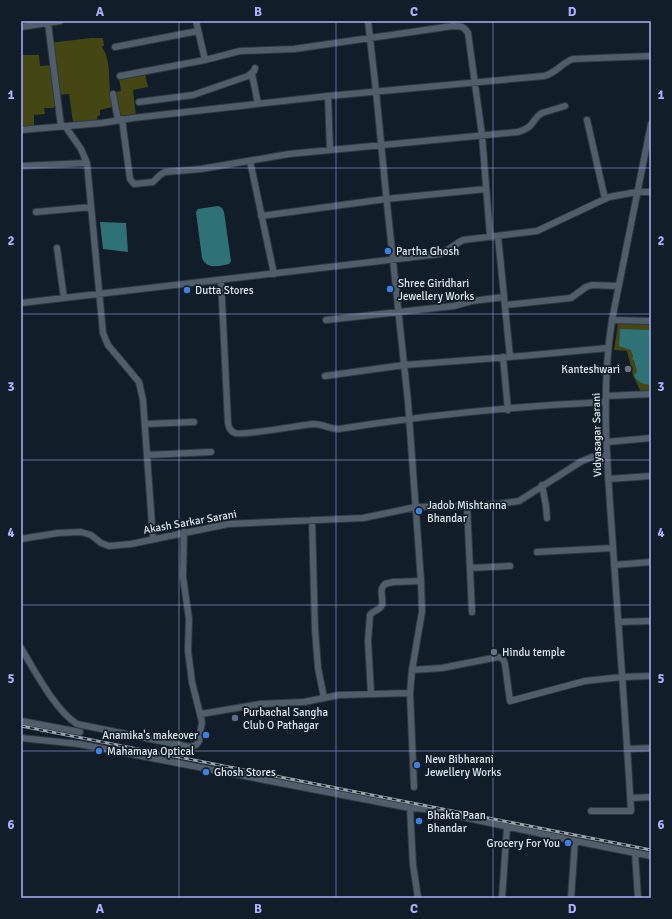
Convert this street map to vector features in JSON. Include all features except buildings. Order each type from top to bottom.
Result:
[{"type":"street","points":[[21,27],[60,21]]},
{"type":"street","points":[[196,21],[205,60]]},
{"type":"street","points":[[368,21],[404,365],[421,582],[422,612],[412,670],[410,693],[414,787]]},
{"type":"street","points":[[48,23],[62,126],[81,149],[86,164],[105,341],[139,382],[143,400],[153,539]]},
{"type":"street","points":[[120,76],[205,60],[240,51],[294,49],[453,26],[463,26],[468,33],[476,82],[490,236]]},
{"type":"street","points":[[115,47],[198,31]]},
{"type":"street","points":[[21,130],[328,96],[550,74],[555,72],[567,61],[573,59],[651,56]]},
{"type":"street","points":[[139,102],[193,95],[217,88],[254,71],[258,104]]},
{"type":"street","points":[[113,94],[120,120],[130,179],[134,184],[153,182],[160,175],[166,172],[201,170],[289,154],[518,132],[533,125],[538,115],[565,106]]},
{"type":"street","points":[[328,96],[330,150]]},
{"type":"street","points":[[587,120],[605,199]]},
{"type":"street","name":"Vidyasagar Sarani","points":[[630,798],[608,478],[606,399],[610,332],[651,124]]},
{"type":"street","points":[[250,161],[274,274]]},
{"type":"street","points":[[21,166],[86,164]]},
{"type":"street","points":[[261,216],[386,199],[486,189]]},
{"type":"street","points":[[21,303],[440,254],[463,240],[543,230],[605,199],[637,192],[651,192]]},
{"type":"street","points":[[36,212],[91,207]]},
{"type":"street","points":[[498,236],[510,357]]},
{"type":"street","points":[[57,248],[64,298]]},
{"type":"street","points":[[221,280],[228,423],[230,429],[234,433],[249,433],[313,424],[320,424],[332,429],[339,429],[409,419],[567,404],[651,394]]},
{"type":"street","points":[[505,305],[571,298],[586,287],[618,286]]},
{"type":"street","points":[[326,320],[454,306],[472,301],[504,297]]},
{"type":"street","points":[[612,320],[651,320]]},
{"type":"street","points":[[325,376],[404,365],[510,357],[608,346]]},
{"type":"street","points":[[503,357],[508,410]]},
{"type":"street","points":[[145,424],[194,422]]},
{"type":"street","points":[[607,442],[651,438]]},
{"type":"street","points":[[147,455],[211,452]]},
{"type":"street","name":"Akash Sarkar Sarani","points":[[21,539],[58,533],[81,532],[92,534],[101,543],[109,546],[228,524],[363,518],[416,508],[504,504],[519,501],[582,461],[592,457],[607,456]]},
{"type":"street","points":[[608,478],[651,476]]},
{"type":"street","points":[[542,485],[547,518]]},
{"type":"street","points":[[467,506],[472,612]]},
{"type":"street","points":[[312,520],[315,629],[318,668],[324,698]]},
{"type":"street","points":[[21,721],[81,728],[192,748],[196,745],[199,740],[202,726],[195,699],[188,651],[189,619],[183,577],[184,532]]},
{"type":"street","points":[[537,552],[613,548]]},
{"type":"street","points":[[614,565],[651,562]]},
{"type":"street","points":[[470,568],[510,566]]},
{"type":"street","points":[[371,694],[368,641],[370,615],[382,606],[382,589],[385,584],[393,582],[421,582]]},
{"type":"street","points":[[618,622],[651,621]]},
{"type":"street","points":[[21,648],[64,714],[81,728]]},
{"type":"street","points":[[412,670],[442,668],[498,656],[503,659],[505,664],[510,701],[585,681],[651,676]]},
{"type":"street","points":[[200,714],[260,704],[304,702],[324,698],[371,694],[410,693]]},
{"type":"street","points":[[79,744],[81,728]]},
{"type":"street","points":[[21,738],[79,744],[410,808],[425,809],[651,856]]},
{"type":"street","points":[[627,749],[651,748]]},
{"type":"street","points":[[591,810],[631,811],[630,798],[651,797]]},
{"type":"street","points":[[410,808],[413,864],[418,898]]},
{"type":"street","points":[[502,898],[507,827]]},
{"type":"street","points":[[571,898],[575,841]]},
{"type":"street","points":[[635,853],[638,898]]},
{"type":"shaded area","points":[[103,38],[104,46],[102,46],[106,54],[108,64],[110,93],[121,91],[119,78],[145,74],[148,87],[133,90],[136,116],[114,119],[112,107],[100,110],[100,115],[97,117],[98,121],[77,124],[76,122],[73,122],[69,94],[58,95],[59,104],[53,108],[44,108],[45,114],[34,115],[34,127],[21,128],[21,55],[39,55],[40,66],[51,65],[50,54],[47,49],[49,48],[49,43]]},
{"type":"shaded area","points":[[218,206],[222,208],[224,212],[231,261],[229,264],[221,266],[210,266],[204,262],[202,258],[196,212],[198,209]]},
{"type":"shaded area","points":[[100,222],[126,223],[128,252],[103,249]]},
{"type":"shaded area","points":[[618,324],[651,324],[651,391],[641,392],[633,376],[627,351],[614,350]]},
{"type":"shaded area","points":[[620,329],[651,330],[651,385],[641,383],[635,378],[634,375],[637,372],[634,360],[632,359],[633,356],[631,350],[619,346]]},
{"type":"railway","points":[[21,726],[651,850]]},
{"type":"place","name":"Partha Ghosh","points":[[388,251]]},
{"type":"place","name":"Shree Giridhari Jewellery Works","points":[[390,289]]},
{"type":"place","name":"Dutta Stores","points":[[187,290]]},
{"type":"place","name":"Kanteshwari","points":[[628,369]]},
{"type":"place","name":"Jadob Mishtanna Bhandar","points":[[419,511]]},
{"type":"place","name":"Hindu temple","points":[[494,652]]},
{"type":"place","name":"Purbachal Sangha Club O Pathagar","points":[[235,718]]},
{"type":"place","name":"Anamika's makeover","points":[[206,735]]},
{"type":"place","name":"Mahamaya Optical","points":[[99,751]]},
{"type":"place","name":"New Bibharani Jewellery Works","points":[[417,765]]},
{"type":"place","name":"Ghosh Stores","points":[[206,772]]},
{"type":"place","name":"Bhakta Paan Bhandar","points":[[419,821]]},
{"type":"place","name":"Grocery For You","points":[[568,843]]}]
